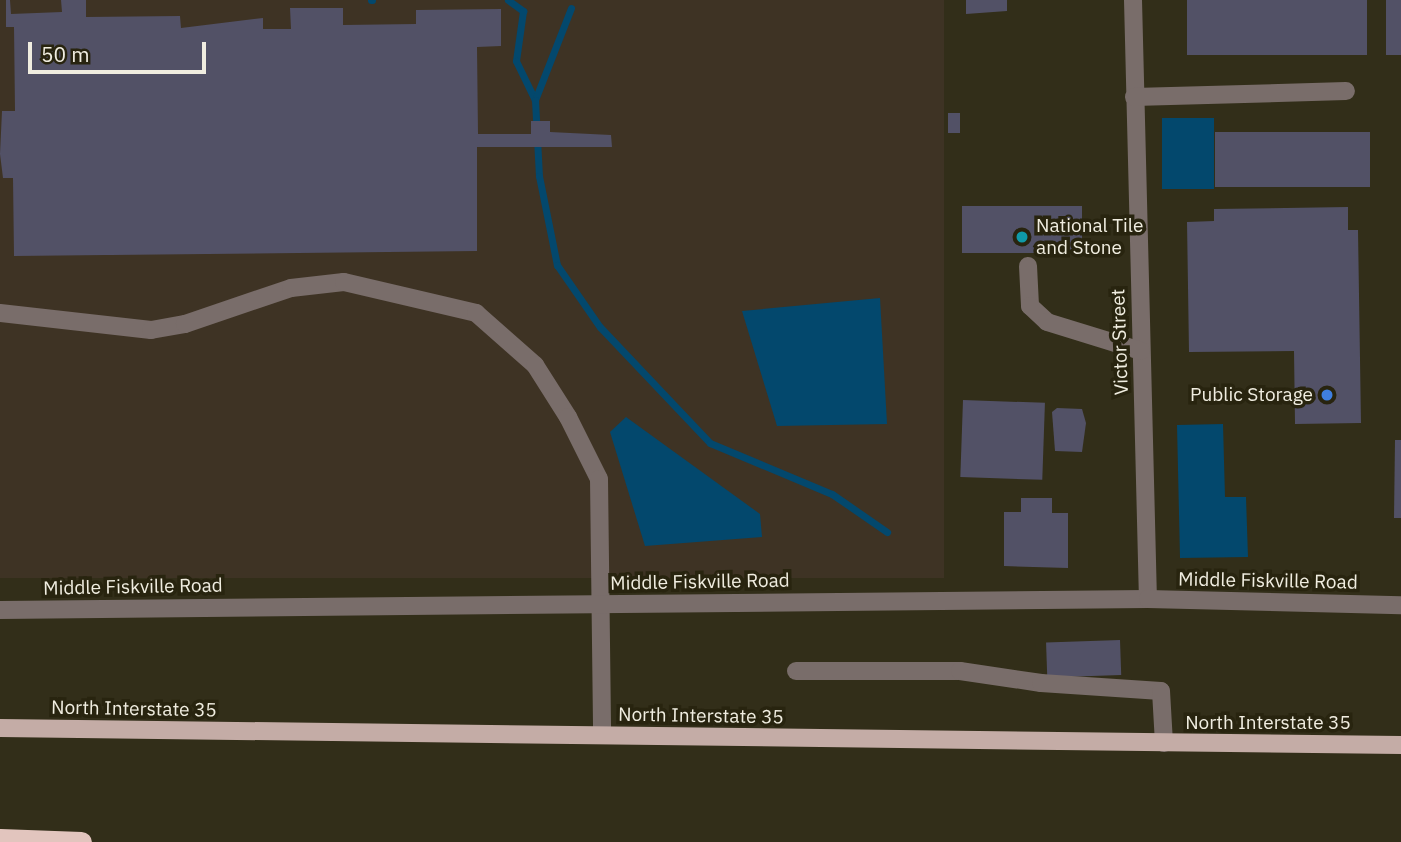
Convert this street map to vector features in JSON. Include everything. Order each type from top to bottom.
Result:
[{"type":"highway","points":[[0,839],[81,842]]},
{"type":"main road","name":"North Interstate 35","points":[[0,728],[1401,745]]},
{"type":"street","name":"Victor Street","points":[[1133,0],[1148,599]]},
{"type":"street","points":[[1134,97],[1346,91]]},
{"type":"street","points":[[1028,266],[1030,306],[1047,322],[1141,351]]},
{"type":"street","points":[[0,313],[151,330],[185,324],[290,288],[344,282],[476,313],[535,365],[568,417],[599,479],[602,735]]},
{"type":"street","name":"Middle Fiskville Road","points":[[0,610],[1148,599],[1401,605]]},
{"type":"street","points":[[796,671],[960,671],[1041,683],[1161,691],[1164,743]]},
{"type":"shaded area","points":[[0,0],[944,0],[944,578],[0,578]]},
{"type":"water","points":[[1162,118],[1214,118],[1214,189],[1162,189]]},
{"type":"water","points":[[880,298],[887,424],[777,426],[742,311]]},
{"type":"water","points":[[626,417],[760,514],[762,537],[645,546],[610,432]]},
{"type":"water","points":[[1223,424],[1225,497],[1246,497],[1248,557],[1180,558],[1177,425]]},
{"type":"building","points":[[6,0],[10,0],[11,14],[62,12],[61,0],[86,0],[86,17],[180,16],[181,28],[263,18],[263,29],[291,29],[290,8],[343,8],[343,25],[416,24],[416,10],[501,9],[501,46],[477,47],[478,134],[531,134],[531,121],[550,121],[550,132],[611,135],[612,147],[477,147],[477,251],[14,256],[13,178],[3,178],[0,154],[2,111],[15,111],[14,27],[6,27]]},
{"type":"building","points":[[966,0],[1007,0],[1007,11],[966,14]]},
{"type":"building","points":[[1187,0],[1367,0],[1367,55],[1187,55]]},
{"type":"building","points":[[1386,0],[1401,0],[1401,55],[1386,55]]},
{"type":"building","points":[[948,113],[960,113],[960,133],[948,133]]},
{"type":"building","points":[[1215,132],[1370,132],[1370,187],[1215,187]]},
{"type":"building","name":"National Tile and Stone","points":[[962,206],[1082,206],[1082,253],[962,253]]},
{"type":"building","points":[[1348,207],[1348,230],[1358,230],[1361,423],[1295,424],[1294,351],[1189,352],[1187,222],[1214,221],[1214,209]]},
{"type":"building","points":[[963,400],[1045,403],[1042,480],[960,477]]},
{"type":"building","points":[[1057,408],[1082,409],[1086,423],[1082,452],[1055,451],[1052,412]]},
{"type":"building","points":[[1395,440],[1401,440],[1401,518],[1394,518]]},
{"type":"building","points":[[1021,498],[1052,498],[1052,513],[1068,513],[1068,568],[1004,566],[1004,512],[1021,512]]},
{"type":"building","points":[[1120,640],[1121,675],[1047,678],[1046,643]]},
{"type":"waterway","points":[[508,0],[523,11],[516,61],[535,100]]},
{"type":"waterway","points":[[571,8],[535,100],[539,176],[557,265],[600,327],[710,443],[832,494],[887,532]]},
{"type":"place","name":"National Tile and Stone","points":[[1022,237]]},
{"type":"place","name":"Public Storage","points":[[1327,395]]}]
